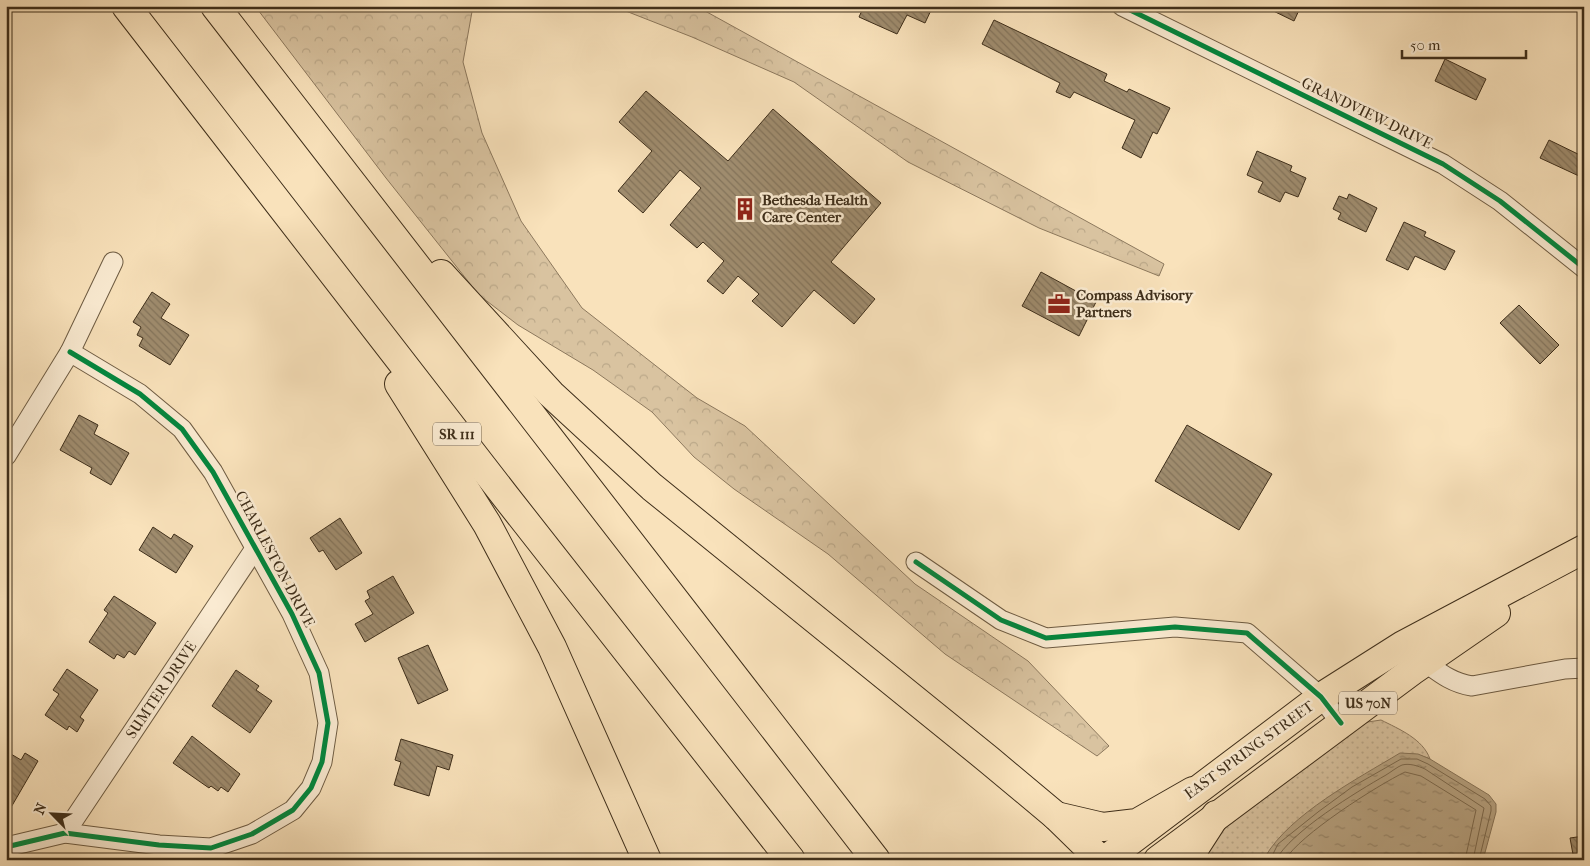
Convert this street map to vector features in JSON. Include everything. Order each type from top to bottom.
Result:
[{"type":"main road","name":"SR 111","points":[[126,6],[506,497],[791,860]]},
{"type":"main road","points":[[215,6],[876,860]]},
{"type":"main road","points":[[318,140],[551,394],[652,487],[1056,816],[1101,860]]},
{"type":"main road","points":[[310,243],[487,524],[552,646],[647,860]]},
{"type":"main road","name":"EAST SPRING STREET","points":[[1158,860],[1216,815],[1425,662],[1584,551]]},
{"type":"main road","name":"EAST SPRING STREET","points":[[1105,860],[1193,791],[1321,697],[1403,646],[1584,551]]},
{"type":"main road","points":[[1056,816],[1103,827],[1137,823],[1193,791]]},
{"type":"main road","points":[[1187,860],[1216,815]]},
{"type":"street","name":"GRANDVIEW DRIVE","points":[[1122,6],[1443,164],[1500,200],[1583,267]]},
{"type":"street","points":[[6,456],[70,352],[112,262]]},
{"type":"street","name":"CHARLESTON DRIVE","points":[[6,847],[65,833],[159,845],[211,848],[252,834],[293,810],[311,788],[322,762],[328,723],[319,672],[292,614],[213,472],[182,429],[140,394],[70,352]]},
{"type":"street","name":"SUMTER DRIVE","points":[[65,833],[256,547]]},
{"type":"street","points":[[916,562],[1001,620],[1046,638],[1175,627],[1248,633],[1321,697],[1341,723]]},
{"type":"street","points":[[1425,662],[1447,678],[1459,684],[1472,686],[1556,670],[1584,668]]},
{"type":"green space","points":[[255,6],[473,6],[463,62],[482,133],[521,221],[582,308],[697,398],[745,426],[915,584],[1028,661],[1109,746],[1097,756],[945,654],[828,554],[734,489],[694,457],[652,412],[593,370],[518,325],[479,295],[386,178]]},
{"type":"green space","points":[[613,6],[696,6],[1164,264],[1159,276],[1039,228],[908,162],[794,82],[692,37]]},
{"type":"green space","points":[[1381,720],[1416,740],[1427,752],[1430,759],[1407,754],[1384,763],[1265,857],[1266,860],[1202,860],[1224,827],[1361,723]]},
{"type":"water","points":[[1400,753],[1418,754],[1430,759],[1489,795],[1496,804],[1496,812],[1483,860],[1266,860],[1265,857],[1276,841],[1307,812],[1345,786]]},
{"type":"building","points":[[864,6],[933,6],[925,23],[907,15],[897,34],[859,17]]},
{"type":"building","points":[[1263,6],[1301,6],[1294,21]]},
{"type":"building","points":[[994,20],[1107,74],[1104,81],[1127,92],[1129,89],[1170,108],[1157,134],[1153,132],[1141,158],[1122,148],[1135,120],[1074,92],[1070,98],[1056,92],[1060,83],[982,44]]},
{"type":"building","points":[[1445,59],[1486,79],[1476,100],[1435,81]]},
{"type":"building","name":"Bethesda Health Care Center","points":[[646,91],[728,161],[773,109],[881,203],[831,262],[875,299],[854,324],[814,290],[782,327],[752,301],[759,294],[738,276],[723,294],[707,281],[724,261],[703,242],[697,248],[670,225],[701,188],[680,170],[643,213],[618,191],[652,151],[619,122]]},
{"type":"building","points":[[1549,140],[1584,157],[1584,166],[1579,176],[1540,158]]},
{"type":"building","points":[[1257,151],[1292,166],[1290,171],[1306,178],[1298,197],[1285,192],[1280,202],[1258,192],[1263,182],[1247,175]]},
{"type":"building","points":[[1349,194],[1377,208],[1366,232],[1338,219],[1341,213],[1333,209],[1339,196],[1347,199]]},
{"type":"building","points":[[1404,222],[1426,232],[1424,236],[1455,251],[1445,270],[1415,256],[1408,270],[1386,260]]},
{"type":"building","name":"Compass Advisory Partners","points":[[1041,272],[1096,302],[1079,336],[1022,306]]},
{"type":"building","points":[[152,292],[170,304],[161,318],[189,335],[170,365],[139,346],[143,338],[137,335],[141,327],[133,322]]},
{"type":"building","points":[[1519,305],[1559,345],[1540,364],[1500,323]]},
{"type":"building","points":[[79,415],[98,425],[94,434],[129,453],[111,485],[90,473],[92,468],[60,450]]},
{"type":"building","points":[[1187,425],[1272,474],[1239,530],[1155,481]]},
{"type":"building","points":[[340,518],[362,553],[336,570],[323,550],[319,552],[310,538]]},
{"type":"building","points":[[153,527],[171,539],[174,534],[193,546],[176,573],[139,550]]},
{"type":"building","points":[[393,576],[414,613],[365,642],[355,624],[373,614],[365,601],[370,598],[367,591]]},
{"type":"building","points":[[114,596],[156,623],[135,655],[129,651],[124,658],[117,654],[114,659],[89,642],[108,613],[104,610]]},
{"type":"building","points":[[428,645],[448,690],[418,704],[398,658]]},
{"type":"building","points":[[67,669],[98,690],[80,717],[84,720],[77,732],[69,726],[67,730],[45,715],[59,694],[53,690]]},
{"type":"building","points":[[236,670],[259,686],[256,690],[272,701],[250,733],[212,706]]},
{"type":"building","points":[[192,736],[240,774],[228,792],[221,787],[218,791],[211,786],[209,788],[173,763]]},
{"type":"building","points":[[401,739],[453,755],[449,770],[437,766],[429,796],[394,785],[401,762],[395,760]]},
{"type":"building","points":[[6,751],[21,760],[25,753],[38,761],[6,816]]},
{"type":"building","points":[[1584,836],[1584,860],[1574,860],[1570,838]]},
{"type":"cycle path","points":[[1122,6],[1443,164],[1500,201],[1584,268]]},
{"type":"cycle path","points":[[6,847],[65,833],[159,845],[211,848],[252,834],[293,810],[311,788],[322,762],[328,723],[319,673],[292,614],[213,472],[182,429],[140,394],[70,352]]},
{"type":"cycle path","points":[[916,562],[1001,620],[1046,638],[1175,627],[1247,633],[1321,697],[1341,723]]},
{"type":"place","name":"Bethesda Health Care Center","points":[[745,209]]},
{"type":"place","name":"Compass Advisory Partners","points":[[1059,304]]}]
